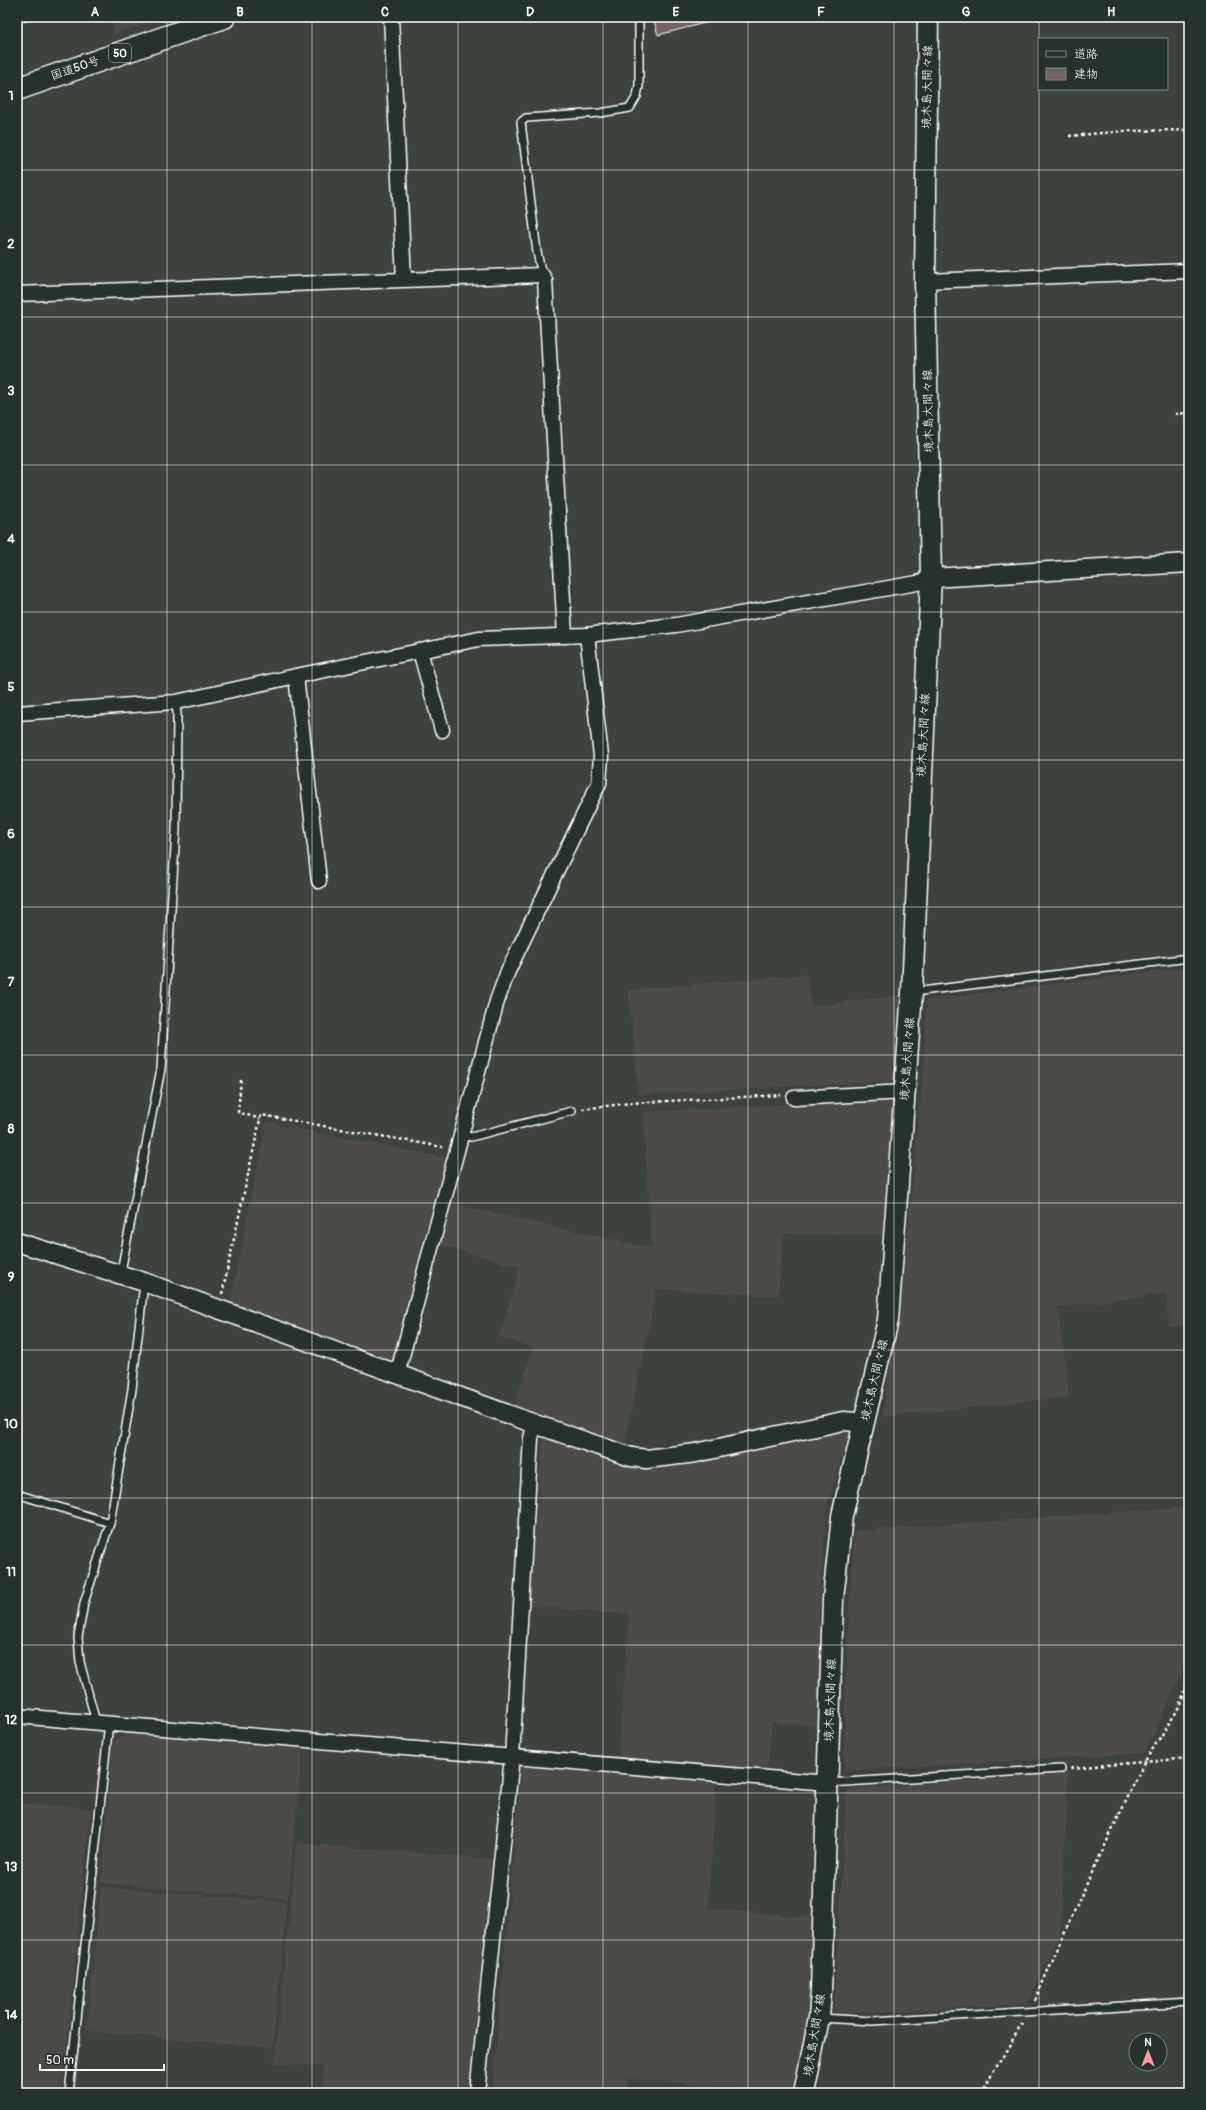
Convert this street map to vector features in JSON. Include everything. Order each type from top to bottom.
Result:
[{"type":"highway","name":"国道50号","points":[[17,89],[224,17]]},
{"type":"main road","name":"境木島大間々線","points":[[804,2093],[818,2018],[837,1555],[842,1516],[888,1320],[912,992],[931,578],[925,281],[928,17]]},
{"type":"street","points":[[391,17],[404,279]]},
{"type":"street","points":[[925,281],[1189,271]]},
{"type":"street","points":[[17,294],[542,275],[545,280],[565,636]]},
{"type":"street","points":[[17,713],[176,702],[296,676],[485,639],[587,635],[676,625],[917,583],[931,578],[1189,563]]},
{"type":"street","points":[[397,1374],[497,1001],[508,971],[599,783],[601,756],[587,635]]},
{"type":"street","points":[[420,651],[442,730]]},
{"type":"street","points":[[296,676],[319,881]]},
{"type":"street","points":[[794,1098],[905,1092]]},
{"type":"street","points":[[17,1242],[144,1282],[614,1452],[646,1459],[696,1453],[843,1421],[864,1424]]},
{"type":"street","points":[[477,2093],[512,1757],[531,1438],[535,1424]]},
{"type":"street","points":[[17,1716],[828,1783]]},
{"type":"lane","points":[[17,17],[25,17]]},
{"type":"lane","points":[[542,275],[537,252],[521,122],[526,118],[600,113],[630,108],[637,96],[639,86],[640,17]]},
{"type":"lane","points":[[119,1274],[122,1266],[161,1069],[176,830],[176,702]]},
{"type":"lane","points":[[912,992],[1189,958]]},
{"type":"lane","points":[[461,1135],[471,1137],[572,1111]]},
{"type":"lane","points":[[69,2093],[102,1723],[80,1662],[78,1637],[84,1603],[110,1523],[132,1389],[144,1282]]},
{"type":"lane","points":[[17,1494],[110,1523]]},
{"type":"lane","points":[[828,1783],[1061,1769]]},
{"type":"lane","points":[[818,2018],[873,2021],[1189,2002]]},
{"type":"path","points":[[1069,136],[1124,131],[1189,130]]},
{"type":"path","points":[[1175,414],[1189,413]]},
{"type":"path","points":[[241,1080],[238,1112],[260,1119]]},
{"type":"path","points":[[572,1111],[630,1103],[785,1095],[794,1098]]},
{"type":"path","points":[[219,1310],[261,1115],[457,1149]]},
{"type":"path","points":[[981,2093],[1029,2011],[1054,1961],[1080,1898],[1145,1761],[1177,1710],[1189,1681]]},
{"type":"path","points":[[1061,1769],[1189,1758]]},
{"type":"shaded area","points":[[112,17],[165,17],[113,35]]},
{"type":"shaded area","points":[[1189,967],[1189,1326],[1169,1327],[1166,1294],[1058,1307],[1069,1397],[882,1417],[904,1271],[924,1060],[926,1000]]},
{"type":"shaded area","points":[[806,974],[811,1006],[900,995],[895,1081],[639,1095],[628,990]]},
{"type":"shaded area","points":[[895,1098],[884,1235],[784,1234],[778,1296],[657,1289],[624,1444],[514,1407],[533,1348],[499,1337],[520,1267],[436,1244],[449,1203],[652,1248],[643,1112]]},
{"type":"shaded area","points":[[266,1122],[448,1158],[392,1365],[230,1304]]},
{"type":"shaded area","points":[[844,1430],[849,1435],[828,1502],[820,1598],[820,1727],[772,1722],[767,1772],[618,1757],[629,1615],[529,1606],[543,1438],[636,1468],[675,1466]]},
{"type":"shaded area","points":[[1189,1507],[1189,1658],[1145,1753],[843,1771],[849,1603],[855,1531]]},
{"type":"shaded area","points":[[134,1730],[303,1749],[288,1899],[101,1883],[113,1742]]},
{"type":"shaded area","points":[[521,1767],[716,1783],[708,1908],[815,1918],[809,2012],[794,2092],[628,2079],[626,2093],[492,2093]]},
{"type":"shaded area","points":[[1068,1774],[1061,1933],[1027,2004],[833,2014],[847,1789]]},
{"type":"shaded area","points":[[17,1803],[91,1808],[62,2093],[17,2093]]},
{"type":"shaded area","points":[[297,1843],[495,1859],[471,2093],[321,2093],[323,2067],[274,2063]]},
{"type":"shaded area","points":[[101,1887],[287,1902],[273,2048],[86,2031]]},
{"type":"building","points":[[653,17],[709,17],[709,22],[658,35]]}]
